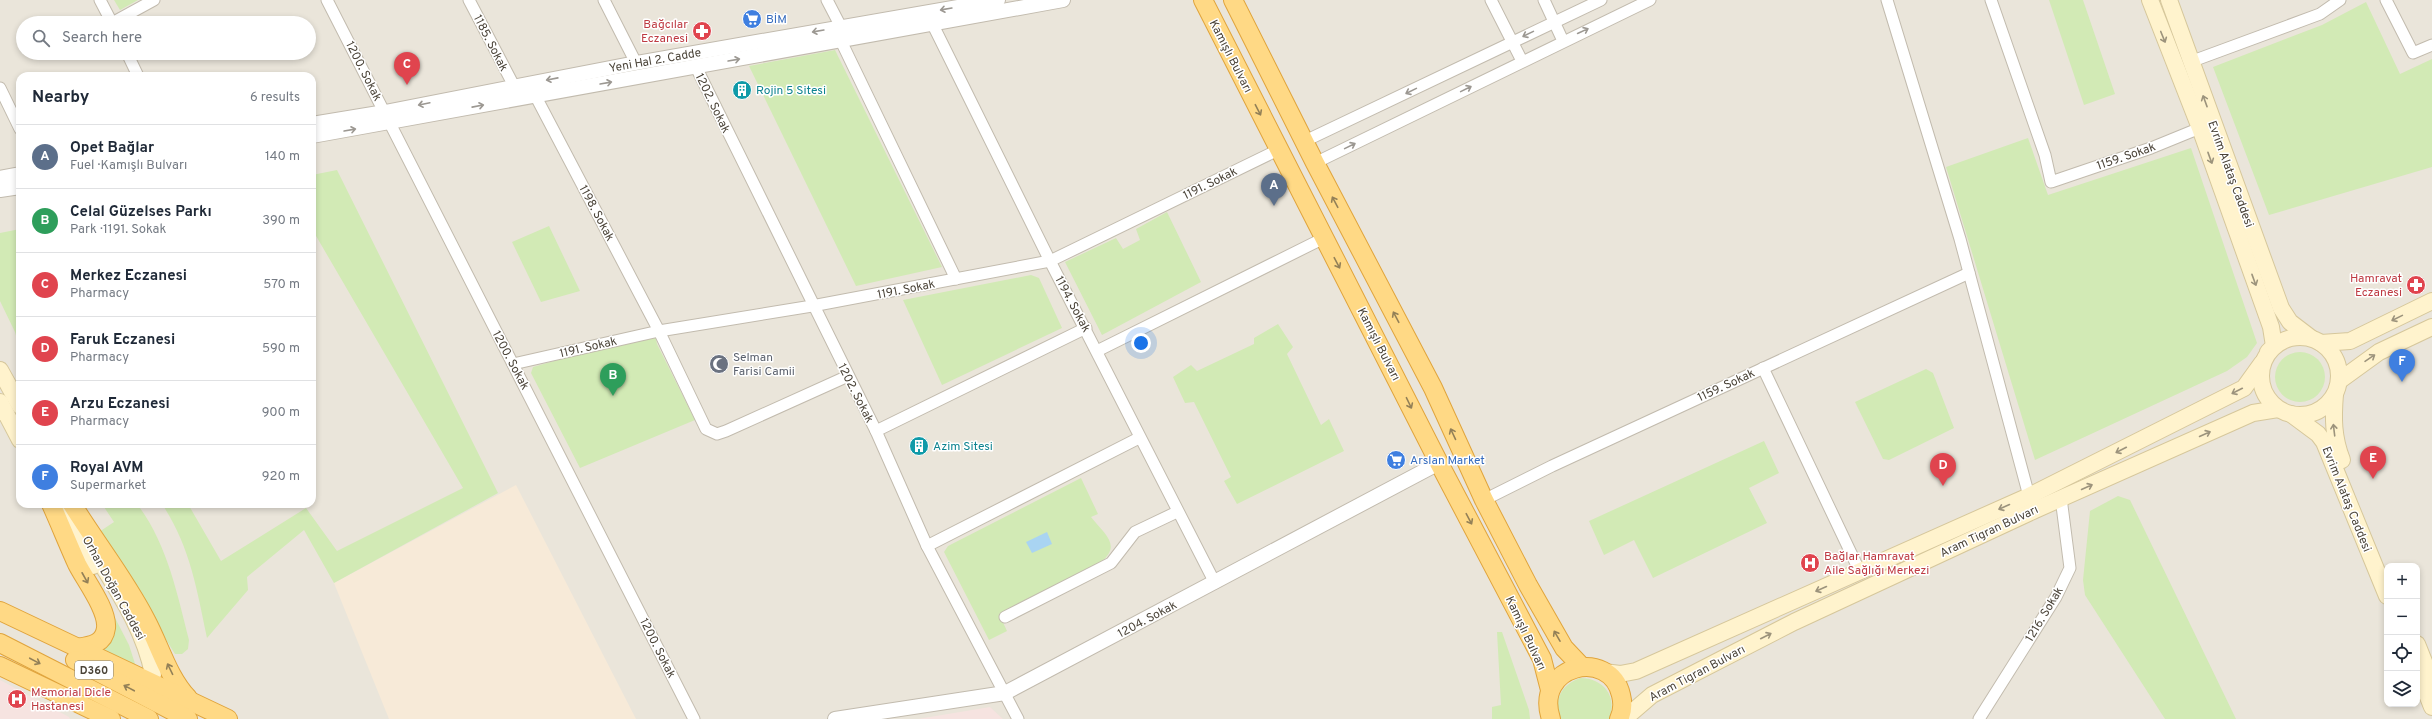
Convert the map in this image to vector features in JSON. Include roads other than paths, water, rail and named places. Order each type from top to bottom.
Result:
[{"type":"highway","name":"Kamışlı Bulvarı","points":[[1203,0],[1278,150],[1439,463],[1542,659],[1550,690],[1548,700],[1551,719]]},
{"type":"highway","name":"Kamışlı Bulvarı","points":[[1232,0],[1315,163],[1433,388],[1484,500],[1528,585],[1564,648],[1582,667]]},
{"type":"highway","points":[[53,508],[78,564],[105,618],[106,628],[102,639],[96,645],[76,648]]},
{"type":"highway","points":[[75,508],[124,582],[146,620],[174,680],[192,701]]},
{"type":"highway","points":[[0,611],[228,719]]},
{"type":"highway","name":"D360","points":[[0,622],[188,719]]},
{"type":"highway","name":"D360","points":[[0,643],[149,719]]},
{"type":"highway","points":[[0,666],[111,719]]},
{"type":"highway","points":[[1550,690],[1563,674],[1582,667],[1604,672],[1614,680],[1620,690],[1623,702],[1619,719]]},
{"type":"main road","points":[[1604,672],[1620,674],[1636,671],[1860,572],[2029,496],[2244,388],[2274,346],[2271,327],[2200,128],[2150,0]]},
{"type":"main road","name":"Evrim Alataş Caddesi","points":[[2169,0],[2190,62],[2280,308],[2290,322],[2316,340]]},
{"type":"main road","points":[[2432,301],[2350,341],[2316,340],[2299,336],[2287,338],[2277,344],[2265,357],[2260,376],[2262,389],[2269,400],[2285,412],[2304,415],[2316,412],[2327,404],[2337,387],[2379,352],[2432,327]]},
{"type":"main road","points":[[2316,340],[2336,359],[2337,387]]},
{"type":"main road","points":[[0,370],[16,399]]},
{"type":"main road","name":"Evrim Alataş Caddesi","points":[[2337,387],[2333,423],[2335,443],[2384,563]]},
{"type":"main road","points":[[0,402],[16,432]]},
{"type":"main road","name":"Evrim Alataş Caddesi","points":[[2285,412],[2318,434],[2324,442],[2384,589]]},
{"type":"main road","name":"Aram Tigran Bulvarı","points":[[1624,719],[1652,695],[1794,622],[2061,498],[2253,413],[2285,412]]},
{"type":"main road","name":"Orhan Doğan Caddesi","points":[[58,508],[126,617],[141,645],[148,671],[149,652],[135,620],[70,508]]},
{"type":"main road","points":[[2420,652],[2427,671],[2432,707]]},
{"type":"street","points":[[100,0],[108,16]]},
{"type":"street","points":[[125,16],[154,0]]},
{"type":"street","name":"1200. Sokak","points":[[327,0],[694,719]]},
{"type":"street","name":"1185. Sokak","points":[[469,0],[514,86]]},
{"type":"street","points":[[604,0],[636,63]]},
{"type":"street","points":[[827,0],[841,34],[956,279]]},
{"type":"street","name":"Yeni Hal 2. Cadde","points":[[316,124],[388,118],[514,86],[636,63],[841,34],[998,0]]},
{"type":"street","points":[[316,135],[388,118],[535,95],[696,67],[841,34],[933,25],[1062,0]]},
{"type":"street","points":[[1491,0],[1522,61]]},
{"type":"street","points":[[1544,0],[1563,41]]},
{"type":"street","points":[[1305,141],[1601,0]]},
{"type":"street","points":[[1315,163],[1650,0]]},
{"type":"street","points":[[1887,0],[1969,273],[2029,496]]},
{"type":"street","name":"1159. Sokak","points":[[1991,0],[2045,154],[2051,182],[2152,148],[2200,128]]},
{"type":"street","points":[[2190,62],[2320,14],[2340,0]]},
{"type":"street","points":[[2386,0],[2413,54],[2432,45]]},
{"type":"street","name":"1194. Sokak","points":[[933,25],[1050,261],[1086,328],[1139,438],[1215,583]]},
{"type":"street","points":[[130,60],[136,72]]},
{"type":"street","name":"1202. Sokak","points":[[696,67],[812,306],[876,431],[927,546],[1018,719]]},
{"type":"street","points":[[0,88],[16,121]]},
{"type":"street","name":"1198. Sokak","points":[[535,95],[659,331],[706,429],[716,434],[848,376]]},
{"type":"street","name":"1191. Sokak","points":[[513,364],[659,331],[812,306],[1050,261],[1278,150]]},
{"type":"street","points":[[0,178],[16,175]]},
{"type":"street","points":[[0,190],[16,188]]},
{"type":"street","points":[[1097,352],[1324,238]]},
{"type":"street","name":"1159. Sokak","points":[[1484,500],[1552,466],[1969,273]]},
{"type":"street","points":[[876,431],[1086,328]]},
{"type":"street","points":[[1762,368],[1860,572]]},
{"type":"street","points":[[927,546],[1139,438]]},
{"type":"street","name":"1204. Sokak","points":[[835,719],[1005,693],[1439,463]]},
{"type":"street","name":"1216. Sokak","points":[[1979,719],[2056,597],[2070,568],[2061,498]]},
{"type":"street","points":[[1005,617],[1111,563],[1135,532],[1177,512]]},
{"type":"water","points":[[1047,532],[1052,544],[1032,553],[1026,542]]},
{"type":"place","name":"BİM","points":[[752,19]]},
{"type":"place","name":"Bağcılar Eczanesi","points":[[702,31]]},
{"type":"place","name":"Merkez Eczanesi","points":[[407,85]]},
{"type":"place","name":"Rojin 5 Sitesi","points":[[742,90]]},
{"type":"place","name":"Opet Bağlar","points":[[1274,206]]},
{"type":"place","name":"Hamravat Eczanesi","points":[[2416,285]]},
{"type":"place","name":"Selman Farisi Camii","points":[[719,364]]},
{"type":"place","name":"Royal AVM","points":[[2402,382]]},
{"type":"place","name":"Celal Güzelses Parkı","points":[[613,396]]},
{"type":"place","name":"Azim Sitesi","points":[[919,446]]},
{"type":"place","name":"Arslan Market","points":[[1396,460]]},
{"type":"place","name":"Arzu Eczanesi","points":[[2373,479]]},
{"type":"place","name":"Faruk Eczanesi","points":[[1943,486]]},
{"type":"place","name":"Bağlar Hamravat Aile Sağlığı Merkezi","points":[[1810,563]]},
{"type":"place","name":"Memorial Dicle Hastanesi","points":[[17,699]]}]
